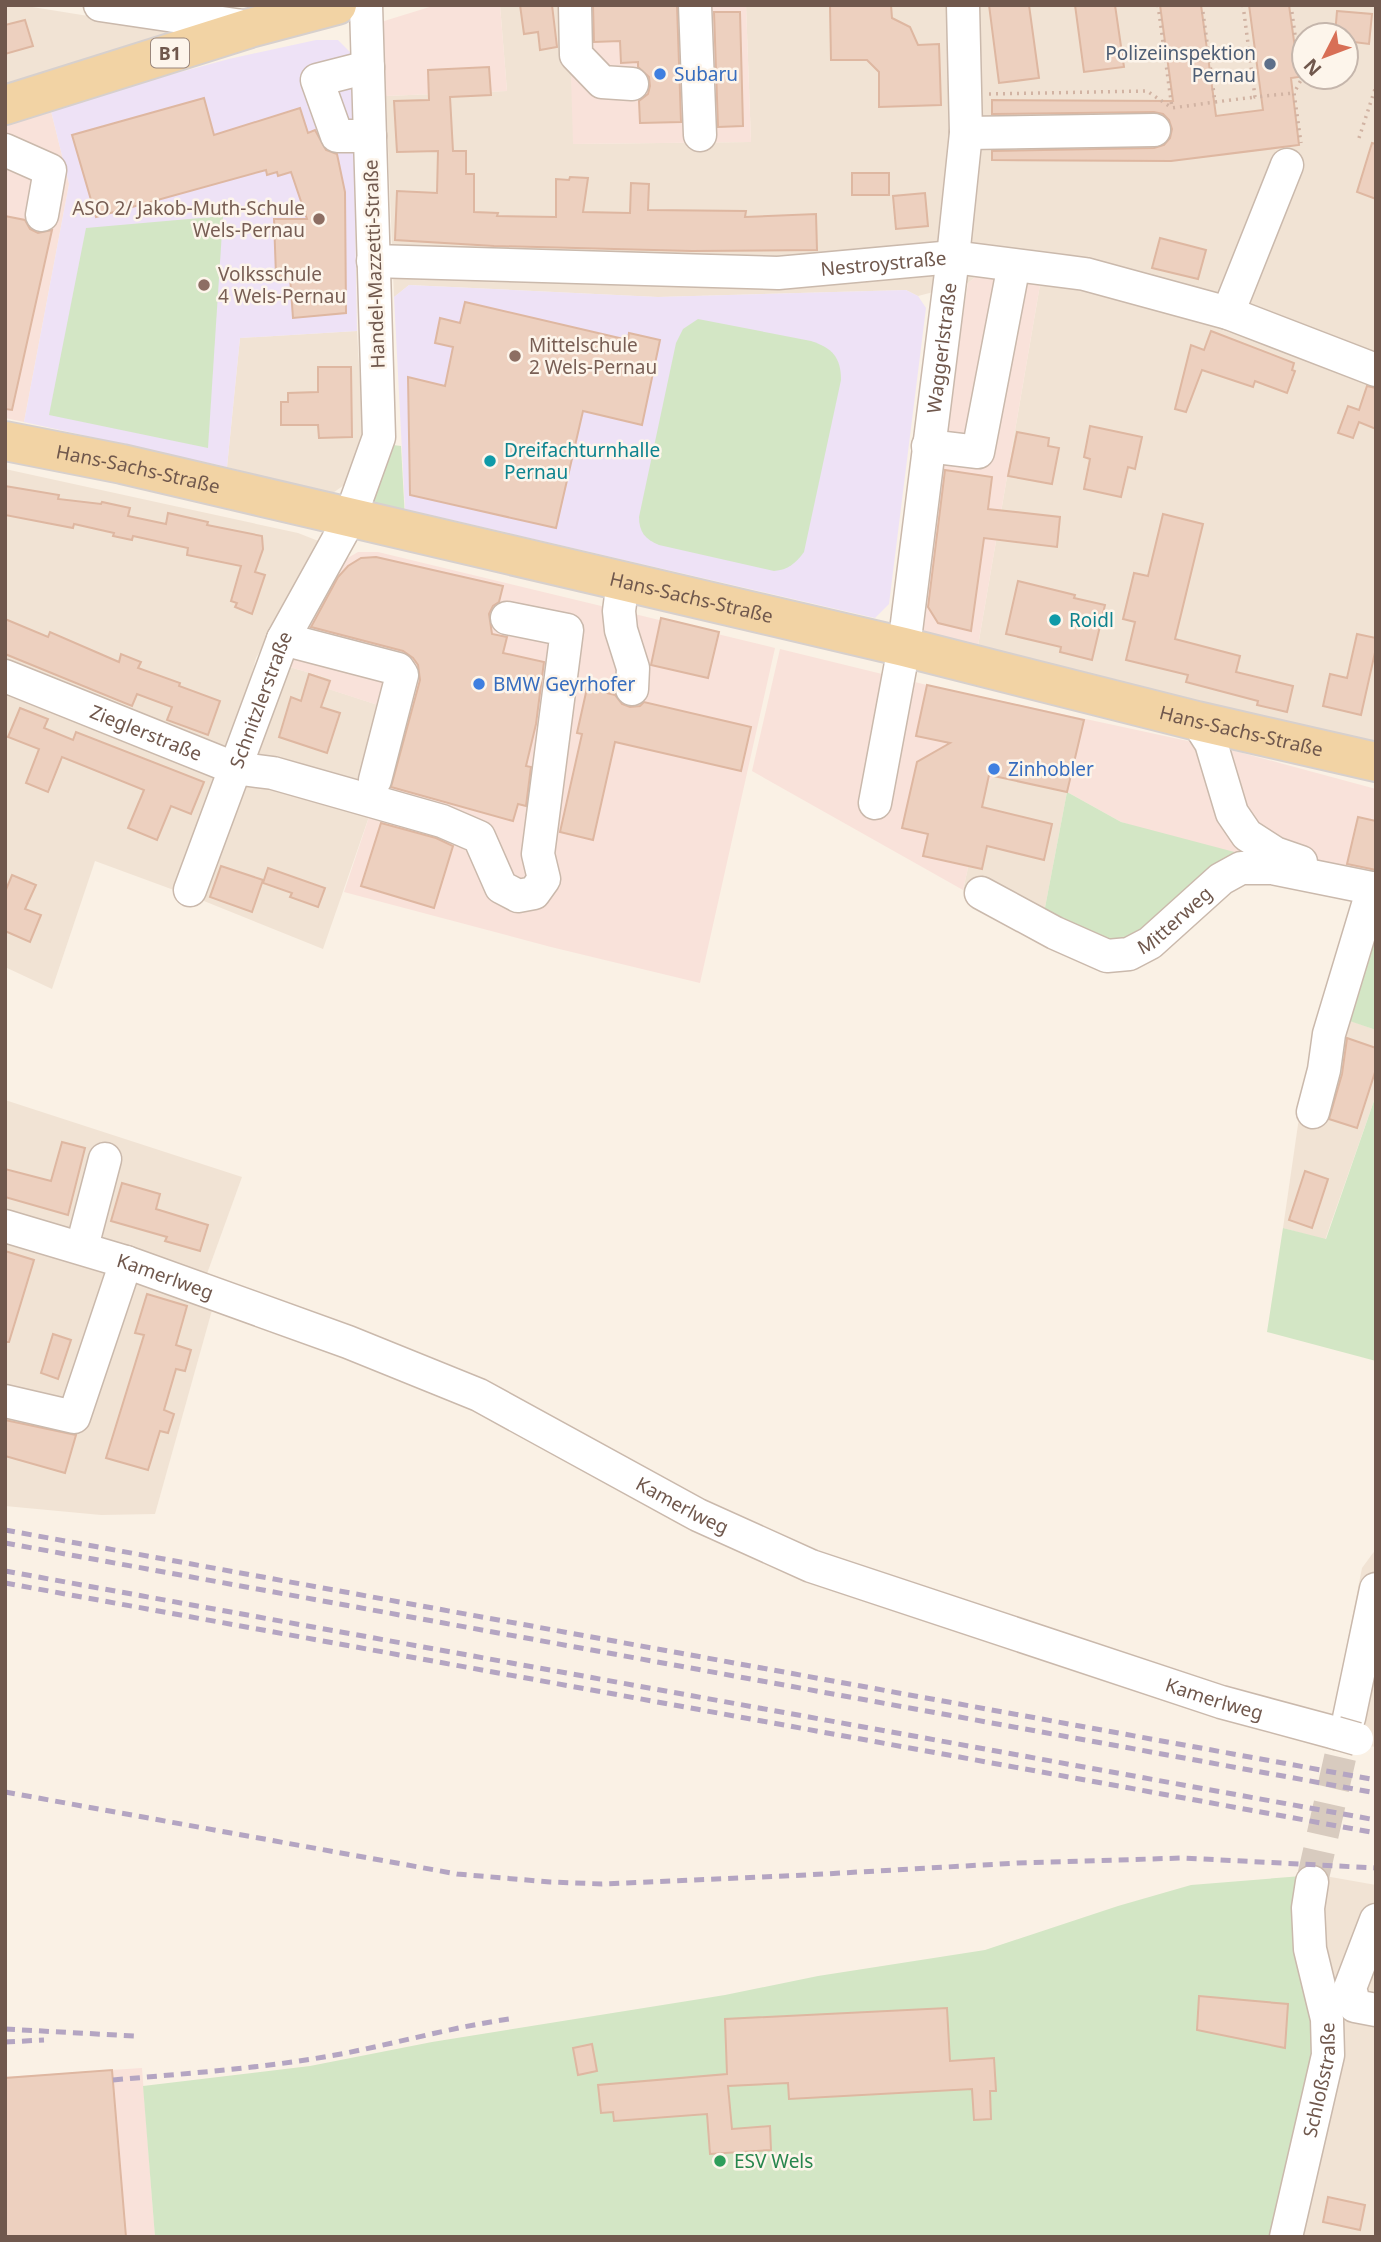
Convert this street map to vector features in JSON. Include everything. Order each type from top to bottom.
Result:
[{"type":"main road","name":"B1","points":[[5,105],[250,28],[337,5]]},
{"type":"main road","name":"Hans-Sachs-Straße","points":[[5,441],[122,464],[904,647],[1196,721],[1376,762]]},
{"type":"street","points":[[100,5],[250,28]]},
{"type":"street","name":"Handel-Mazzetti-Straße","points":[[350,518],[380,437],[366,5]]},
{"type":"street","points":[[575,5],[576,55],[602,82],[632,84]]},
{"type":"street","points":[[695,5],[700,135]]},
{"type":"street","name":"Waggerlstraße","points":[[874,803],[904,647],[953,257],[966,133],[963,5]]},
{"type":"street","points":[[368,67],[317,80],[337,136],[370,136]]},
{"type":"street","points":[[966,133],[1163,119]]},
{"type":"street","points":[[5,150],[50,170],[42,215]]},
{"type":"street","points":[[1228,313],[1287,165]]},
{"type":"street","name":"Nestroystraße","points":[[373,261],[778,273],[953,257],[1085,274],[1228,313],[1376,370]]},
{"type":"street","points":[[928,446],[978,452],[1011,280]]},
{"type":"street","name":"Schnitzlerstraße","points":[[190,890],[283,639],[350,518]]},
{"type":"street","points":[[622,582],[620,620],[634,668],[632,689]]},
{"type":"street","name":"Zieglerstraße","points":[[5,677],[234,768],[373,791],[479,838],[501,887],[518,896],[534,893],[544,878],[538,854],[567,630],[507,618]]},
{"type":"street","points":[[283,639],[398,669],[402,675],[373,791]]},
{"type":"street","points":[[1196,721],[1211,743],[1232,813],[1247,835],[1275,853],[1306,864],[1341,869]]},
{"type":"street","name":"Mitterweg","points":[[981,893],[1055,933],[1107,956],[1129,954],[1150,943],[1221,879],[1241,868],[1272,868],[1374,889]]},
{"type":"street","points":[[1313,1112],[1324,1070],[1329,1034],[1374,889]]},
{"type":"street","points":[[82,1247],[105,1159]]},
{"type":"street","name":"Kamerlweg","points":[[5,1226],[126,1262],[348,1342],[479,1395],[698,1516],[811,1566],[1221,1702],[1354,1734]]},
{"type":"street","points":[[5,1401],[74,1417],[126,1262]]},
{"type":"street","points":[[1354,1734],[1376,1589]]},
{"type":"street","name":"Schloßstraße","points":[[1288,2236],[1328,2054],[1327,2019],[1310,1949],[1308,1908],[1312,1882]]},
{"type":"street","points":[[1376,1920],[1350,1988],[1355,2006],[1376,2010]]},
{"type":"path","points":[[1158,5],[1163,119]]},
{"type":"path","points":[[1202,5],[1215,102]]},
{"type":"path","points":[[1244,5],[1255,97]]},
{"type":"path","points":[[1287,165],[1301,147],[1294,93],[1301,80],[1291,5]]},
{"type":"path","points":[[1359,138],[1376,86]]},
{"type":"path","points":[[986,94],[1147,91],[1163,119]]},
{"type":"path","points":[[1163,119],[1215,102],[1294,93]]},
{"type":"shaded area","points":[[5,5],[20,5],[175,30],[5,87]]},
{"type":"shaded area","points":[[436,5],[500,5],[507,91],[386,96],[381,22]]},
{"type":"shaded area","points":[[500,5],[569,5],[574,144],[751,142],[746,5],[1376,5],[1376,746],[978,646],[1041,279],[982,271],[968,283],[918,296],[906,290],[658,297],[409,285],[394,297],[386,96],[507,91]]},
{"type":"shaded area","name":"Subaru","points":[[569,5],[746,5],[751,142],[573,144]]},
{"type":"shaded area","name":"Volksschule 4 Wels-Pernau","points":[[316,40],[338,40],[352,54],[357,331],[240,338],[227,467],[24,422],[69,184],[50,107],[229,59]]},
{"type":"shaded area","points":[[50,107],[69,184],[24,422],[5,418],[5,122]]},
{"type":"shaded area","points":[[982,271],[1041,279],[978,646],[913,630],[968,283]]},
{"type":"shaded area","points":[[409,285],[658,297],[906,290],[918,296],[926,308],[889,604],[875,618],[405,509],[394,297]]},
{"type":"shaded area","points":[[357,331],[363,435],[347,483],[330,495],[227,467],[240,338]]},
{"type":"shaded area","points":[[5,469],[298,533],[321,542],[256,658],[228,761],[5,676]]},
{"type":"shaded area","points":[[358,552],[378,552],[775,648],[700,983],[344,892],[372,808],[384,707],[328,689],[331,679],[286,666],[341,562]]},
{"type":"shaded area","points":[[780,649],[927,685],[1239,752],[1376,789],[1376,903],[1121,822],[1067,792],[995,776],[987,783],[963,890],[752,771]]},
{"type":"shaded area","points":[[286,666],[331,679],[329,689],[384,707],[372,808],[323,949],[199,899]]},
{"type":"shaded area","points":[[5,686],[224,772],[182,893],[95,861],[52,989],[5,967]]},
{"type":"shaded area","points":[[995,776],[1067,792],[1040,934],[963,890],[987,782]]},
{"type":"shaded area","points":[[1332,1014],[1376,1030],[1376,1095],[1325,1240],[1283,1228],[1301,1104]]},
{"type":"shaded area","points":[[5,1100],[242,1177],[204,1282],[5,1230]]},
{"type":"shaded area","points":[[5,1244],[214,1303],[155,1514],[101,1515],[5,1506]]},
{"type":"shaded area","points":[[1376,1549],[1376,1747],[1328,1740],[1362,1568]]},
{"type":"shaded area","points":[[1325,1876],[1376,1885],[1376,2237],[1297,2237],[1323,1954]]},
{"type":"shaded area","points":[[142,2068],[155,2237],[5,2237],[5,2077]]},
{"type":"green space","points":[[223,216],[208,448],[49,415],[86,228]]},
{"type":"green space","points":[[698,319],[811,341],[830,350],[837,359],[841,380],[804,552],[795,563],[783,569],[774,571],[659,545],[650,540],[640,527],[639,517],[676,343],[683,329]]},
{"type":"green space","points":[[393,445],[401,446],[405,519],[380,511],[370,499]]},
{"type":"green space","points":[[1067,792],[1121,822],[1261,859],[1150,955],[1040,934]]},
{"type":"green space","points":[[1376,916],[1376,1030],[1341,1018]]},
{"type":"green space","points":[[1376,1095],[1376,1361],[1267,1332],[1283,1228],[1326,1239]]},
{"type":"green space","name":"ESV Wels","points":[[1302,1876],[1318,2034],[1275,2237],[155,2237],[143,2086],[310,2066],[432,2042],[985,1950],[1191,1885]]},
{"type":"building","points":[[520,5],[552,5],[557,47],[540,50],[538,32],[524,34]]},
{"type":"building","points":[[593,5],[677,5],[681,122],[640,123],[639,101],[648,94],[649,77],[638,67],[638,62],[621,63],[620,41],[594,42]]},
{"type":"building","points":[[830,5],[891,5],[892,18],[910,27],[918,45],[939,44],[941,105],[879,107],[879,72],[867,60],[831,60]]},
{"type":"building","points":[[989,5],[1029,5],[1039,78],[999,83]]},
{"type":"building","points":[[1075,5],[1115,5],[1124,67],[1084,72]]},
{"type":"building","points":[[1160,5],[1201,5],[1216,116],[1263,110],[1249,5],[1289,5],[1290,91],[1293,91],[1299,145],[1171,161],[992,160],[992,151],[1154,148],[1164,145],[1170,138],[1172,129],[1163,114],[1154,112],[992,114],[992,100],[1173,101]]},
{"type":"building","points":[[1337,11],[1372,14],[1369,44],[1360,43],[1360,21],[1336,21]]},
{"type":"building","points":[[714,12],[740,12],[743,126],[718,127]]},
{"type":"building","points":[[25,20],[33,46],[5,54],[5,25]]},
{"type":"building","points":[[489,67],[491,95],[450,97],[453,151],[466,151],[466,174],[474,174],[474,212],[498,213],[497,216],[556,217],[556,179],[569,180],[570,177],[588,178],[583,212],[630,213],[631,183],[649,184],[648,210],[746,211],[745,217],[816,214],[817,250],[692,251],[494,246],[395,240],[397,191],[437,193],[438,151],[397,152],[394,101],[429,100],[428,70]]},
{"type":"building","points":[[204,98],[214,135],[300,108],[308,133],[315,130],[326,150],[337,154],[345,192],[346,313],[293,318],[290,277],[276,276],[274,219],[307,219],[291,172],[278,176],[277,172],[267,175],[266,170],[96,217],[72,135]]},
{"type":"building","points":[[1372,143],[1376,144],[1376,199],[1357,192]]},
{"type":"building","points":[[852,173],[889,173],[889,195],[852,195]]},
{"type":"building","points":[[925,193],[928,226],[896,229],[893,196]]},
{"type":"building","points":[[5,216],[25,220],[30,229],[38,233],[52,230],[12,410],[5,409]]},
{"type":"building","points":[[1160,238],[1206,250],[1198,279],[1152,268]]},
{"type":"building","points":[[465,302],[628,340],[629,333],[660,340],[642,425],[583,411],[556,528],[410,495],[408,377],[445,386],[453,347],[435,343],[440,318],[460,323]]},
{"type":"building","points":[[1211,331],[1294,363],[1292,370],[1295,371],[1287,393],[1255,381],[1253,387],[1202,370],[1186,412],[1175,409],[1191,345],[1204,350]]},
{"type":"building","points":[[318,367],[351,367],[352,437],[319,438],[318,425],[281,425],[281,402],[288,402],[288,393],[318,392]]},
{"type":"building","points":[[1367,386],[1376,388],[1376,429],[1359,422],[1353,438],[1338,433],[1348,406],[1359,410]]},
{"type":"building","points":[[1090,426],[1142,437],[1135,469],[1128,467],[1121,497],[1084,489],[1090,459],[1084,457]]},
{"type":"building","points":[[1017,432],[1049,438],[1048,446],[1059,448],[1052,484],[1008,476]]},
{"type":"building","points":[[945,470],[992,477],[988,509],[1060,517],[1057,547],[984,538],[971,631],[938,623],[928,607]]},
{"type":"building","points":[[5,486],[59,495],[58,499],[102,502],[130,508],[128,516],[166,524],[168,513],[208,522],[207,525],[262,536],[263,549],[255,572],[265,575],[252,614],[235,607],[237,603],[231,601],[241,566],[187,555],[188,548],[133,536],[132,540],[74,524],[73,528],[5,515]]},
{"type":"building","points":[[1163,514],[1203,524],[1175,639],[1240,656],[1236,672],[1293,686],[1287,712],[1257,705],[1258,701],[1186,682],[1188,675],[1126,660],[1135,622],[1123,619],[1134,573],[1148,576]]},
{"type":"building","name":"BMW Geyrhofer","points":[[376,557],[503,586],[499,602],[489,614],[492,634],[507,637],[503,653],[544,662],[536,724],[526,766],[531,767],[526,806],[518,804],[513,821],[391,787],[420,680],[418,665],[403,651],[311,627],[338,577],[348,566],[361,558]]},
{"type":"building","name":"Roidl","points":[[1018,581],[1105,605],[1092,660],[1060,652],[1061,647],[1006,634]]},
{"type":"building","points":[[661,618],[719,632],[708,678],[651,665]]},
{"type":"building","points":[[5,619],[48,637],[50,632],[119,662],[121,654],[141,662],[138,668],[220,701],[208,735],[167,720],[172,707],[137,694],[132,706],[5,654]]},
{"type":"building","points":[[1357,634],[1376,638],[1361,715],[1323,706],[1330,674],[1347,678]]},
{"type":"building","points":[[309,674],[330,681],[321,707],[340,713],[327,753],[279,737],[291,697],[301,701]]},
{"type":"building","name":"Zinhobler","points":[[927,685],[1084,720],[1067,792],[989,775],[982,807],[1052,824],[1044,860],[987,846],[982,869],[923,856],[928,834],[902,828],[917,762],[950,743],[916,736]]},
{"type":"building","points":[[587,688],[615,695],[622,704],[630,707],[640,706],[644,702],[751,727],[741,771],[615,742],[593,840],[560,832],[582,734],[577,733]]},
{"type":"building","points":[[20,708],[48,719],[44,728],[73,740],[76,732],[204,782],[191,814],[171,806],[157,840],[128,828],[144,790],[62,757],[48,792],[26,783],[39,749],[8,737]]},
{"type":"building","points":[[1358,817],[1376,821],[1376,870],[1347,864]]},
{"type":"building","points":[[381,823],[436,838],[453,846],[434,908],[361,886]]},
{"type":"building","points":[[221,866],[263,880],[252,912],[210,897]]},
{"type":"building","points":[[268,868],[325,888],[318,907],[290,897],[292,893],[263,883]]},
{"type":"building","points":[[12,875],[36,885],[25,909],[41,915],[30,942],[5,931],[5,892]]},
{"type":"building","points":[[1347,1038],[1376,1048],[1376,1069],[1357,1128],[1329,1119],[1342,1074]]},
{"type":"building","points":[[62,1142],[85,1148],[68,1215],[5,1197],[5,1169],[51,1181]]},
{"type":"building","points":[[1305,1171],[1328,1179],[1312,1228],[1289,1220]]},
{"type":"building","points":[[122,1183],[160,1194],[156,1209],[208,1225],[200,1251],[165,1241],[167,1237],[111,1221]]},
{"type":"building","points":[[5,1251],[34,1260],[9,1342],[5,1342]]},
{"type":"building","points":[[147,1294],[187,1306],[176,1345],[191,1350],[185,1371],[176,1369],[164,1410],[174,1414],[168,1433],[160,1431],[148,1470],[106,1458],[144,1335],[135,1333]]},
{"type":"building","points":[[53,1334],[71,1340],[58,1379],[41,1373]]},
{"type":"building","points":[[5,1420],[76,1435],[65,1473],[5,1456]]},
{"type":"building","points":[[1199,1996],[1288,2004],[1285,2048],[1197,2030]]},
{"type":"building","points":[[947,2008],[950,2061],[994,2058],[996,2091],[990,2091],[991,2119],[974,2120],[972,2089],[789,2099],[788,2083],[728,2086],[732,2129],[770,2126],[771,2150],[710,2154],[707,2114],[614,2121],[613,2112],[601,2113],[598,2085],[727,2074],[725,2019]]},
{"type":"building","points":[[592,2044],[597,2071],[578,2075],[573,2048]]},
{"type":"building","points":[[112,2070],[126,2237],[5,2237],[5,2078]]},
{"type":"building","points":[[1328,2197],[1365,2205],[1360,2230],[1323,2222]]},
{"type":"tunnel","points":[[1312,1882],[1349,1718]]},
{"type":"railway","points":[[5,1530],[1376,1780]]},
{"type":"railway","points":[[5,1543],[1376,1793]]},
{"type":"railway","points":[[5,1571],[1376,1820]]},
{"type":"railway","points":[[5,1583],[1376,1833]]},
{"type":"railway","points":[[5,1792],[457,1874],[550,1882],[602,1884],[1017,1863],[1183,1858],[1376,1868]]},
{"type":"railway","points":[[113,2080],[288,2063],[509,2019]]},
{"type":"railway","points":[[5,2029],[134,2036]]},
{"type":"railway","points":[[5,2042],[44,2040]]},
{"type":"place","name":"Polizeiinspektion Pernau","points":[[1270,64]]},
{"type":"place","name":"Subaru","points":[[660,74]]},
{"type":"place","name":"ASO 2/ Jakob-Muth-Schule Wels-Pernau","points":[[319,219]]},
{"type":"place","name":"Volksschule 4 Wels-Pernau","points":[[204,285]]},
{"type":"place","name":"Mittelschule 2 Wels-Pernau","points":[[515,356]]},
{"type":"place","name":"Dreifachturnhalle Pernau","points":[[490,461]]},
{"type":"place","name":"Roidl","points":[[1055,620]]},
{"type":"place","name":"BMW Geyrhofer","points":[[479,684]]},
{"type":"place","name":"Zinhobler","points":[[994,769]]},
{"type":"place","name":"ESV Wels","points":[[720,2161]]}]
